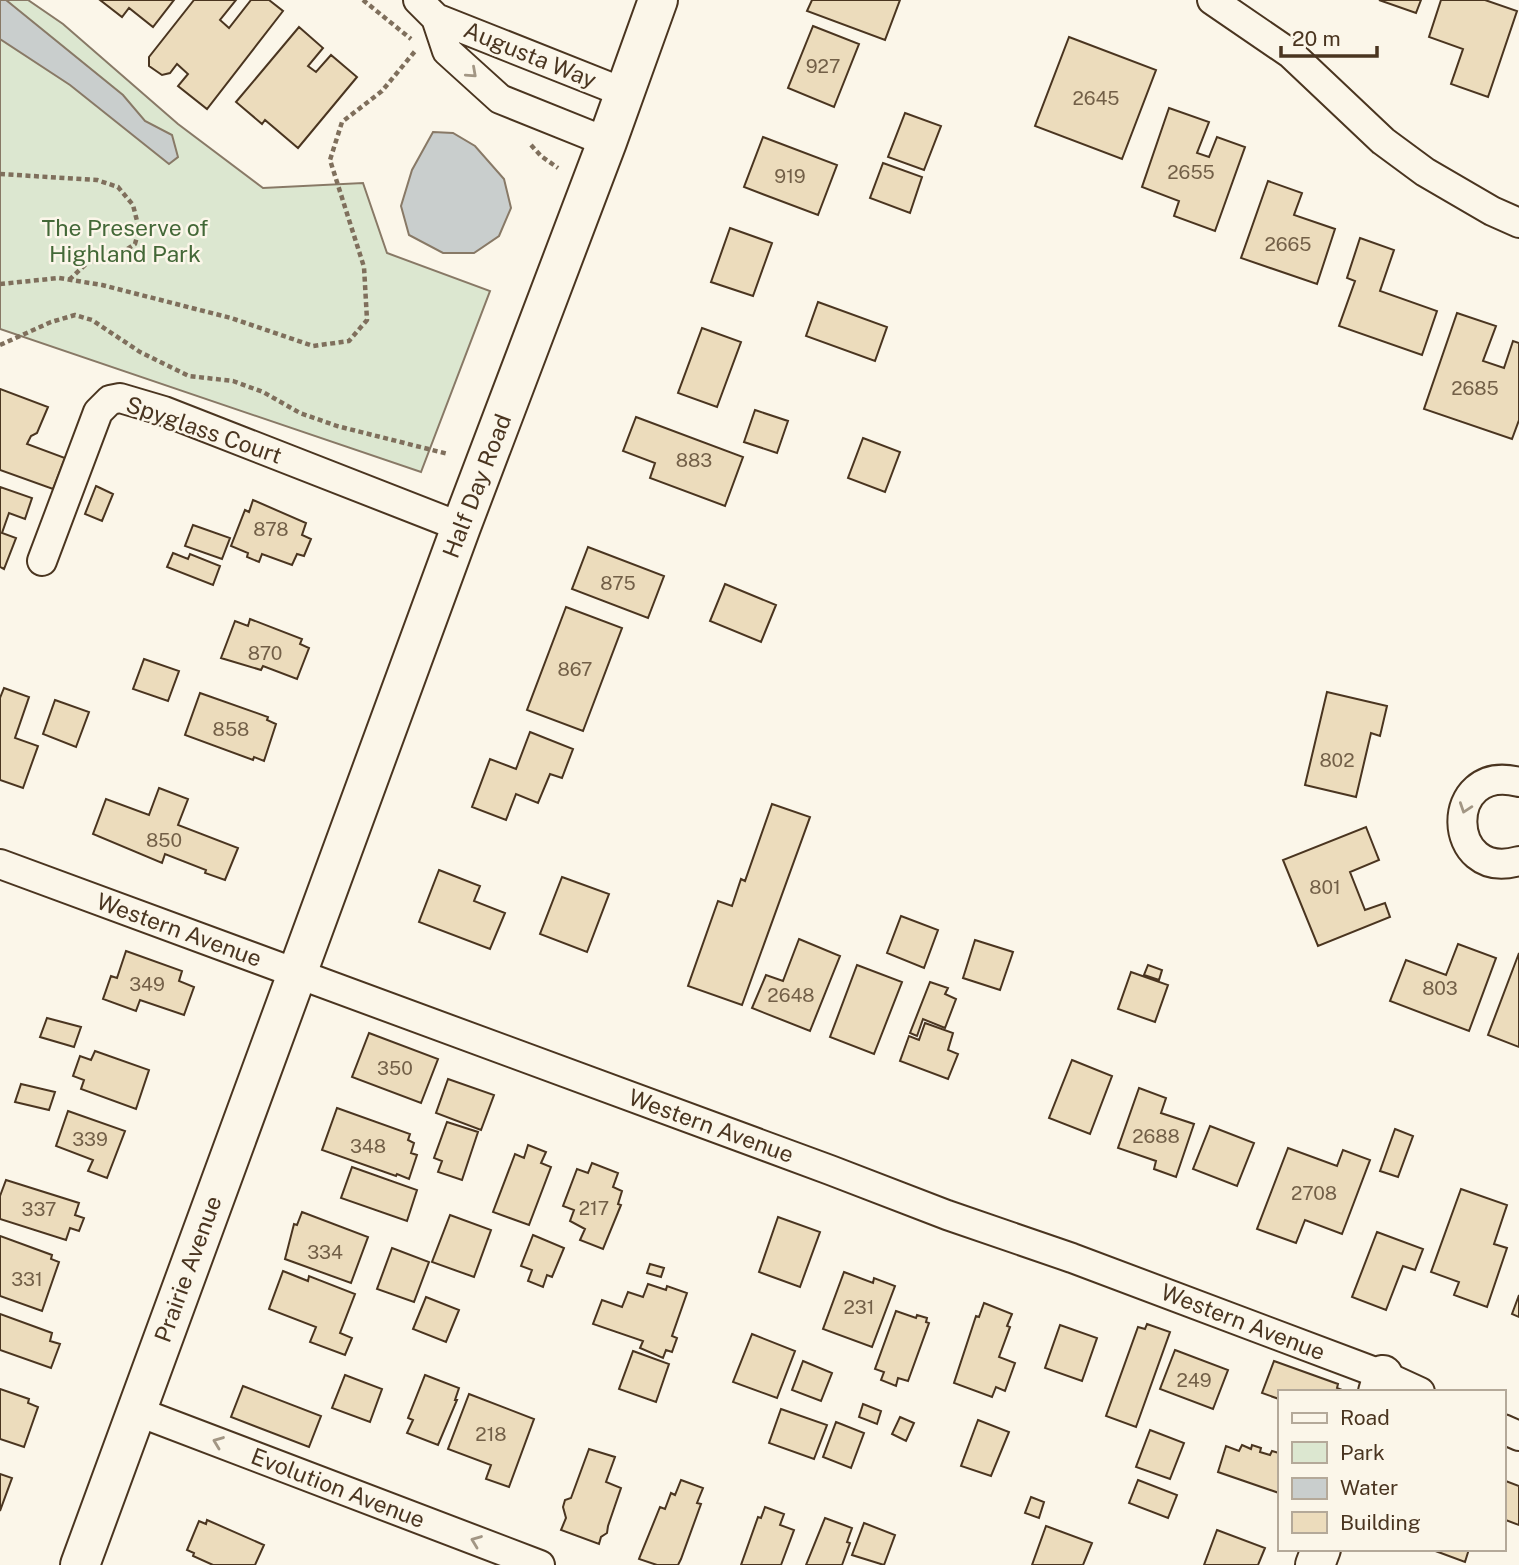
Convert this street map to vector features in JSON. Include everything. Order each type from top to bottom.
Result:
[{"type":"main road","name":"Half Day Road","points":[[296,973],[658,0]]},
{"type":"main road","name":"Prairie Avenue","points":[[80,1565],[296,973]]},
{"type":"street","points":[[1212,0],[1291,54],[1383,141],[1425,172],[1492,211],[1519,223]]},
{"type":"street","name":"Augusta Way","points":[[427,9],[625,93]]},
{"type":"street","name":"Augusta Way","points":[[427,9],[447,51],[500,99],[607,142]]},
{"type":"street","name":"Spyglass Court","points":[[42,561],[98,412],[110,400],[120,398],[164,411],[461,527]]},
{"type":"street","points":[[1519,782],[1495,780],[1472,793],[1465,804],[1461,828],[1465,839],[1481,858],[1492,863],[1519,861]]},
{"type":"street","name":"Western Avenue","points":[[0,864],[947,1215],[1072,1258],[1381,1384],[1410,1390]]},
{"type":"street","name":"Evolution Avenue","points":[[136,1411],[540,1565]]},
{"type":"path","points":[[0,284],[59,278],[102,285],[232,318],[313,346],[349,341],[367,320],[364,267],[330,160],[342,122],[382,91],[419,46]]},
{"type":"path","points":[[0,174],[97,180],[118,187],[132,205],[139,229],[135,244],[117,256],[88,262],[69,280]]},
{"type":"path","points":[[0,345],[51,322],[75,315],[92,320],[140,352],[189,376],[233,381],[262,392],[300,414],[448,454]]},
{"type":"green space","name":"The Preserve of Highland Park","points":[[0,0],[28,0],[63,24],[178,124],[263,188],[363,183],[387,253],[490,291],[421,472],[0,329]]},
{"type":"water","points":[[0,0],[6,0],[123,95],[145,121],[172,135],[178,157],[169,164],[70,85],[0,39]]},
{"type":"water","points":[[433,132],[453,133],[475,146],[504,179],[511,208],[499,236],[474,253],[443,253],[409,235],[401,206],[412,170]]},
{"type":"building","points":[[100,0],[174,0],[153,27],[129,8],[122,17]]},
{"type":"building","points":[[194,0],[236,0],[220,20],[229,28],[251,0],[269,0],[283,11],[207,109],[178,86],[188,74],[177,64],[170,73],[162,75],[149,66],[149,57]]},
{"type":"building","points":[[812,0],[900,0],[885,40],[807,11]]},
{"type":"building","points":[[1379,0],[1421,0],[1416,13]]},
{"type":"building","points":[[1441,0],[1485,0],[1517,11],[1488,97],[1451,84],[1463,49],[1429,37]]},
{"type":"building","points":[[813,26],[859,44],[834,107],[788,88]]},
{"type":"building","points":[[299,27],[323,48],[308,66],[316,72],[331,55],[357,77],[298,148],[265,120],[262,124],[236,102]]},
{"type":"building","points":[[1069,37],[1156,70],[1122,159],[1035,126]]},
{"type":"building","points":[[1169,108],[1209,122],[1197,153],[1209,157],[1217,137],[1245,147],[1215,231],[1174,216],[1179,201],[1142,187]]},
{"type":"building","points":[[905,113],[941,126],[924,170],[888,157]]},
{"type":"building","points":[[763,137],[837,165],[818,215],[744,187]]},
{"type":"building","points":[[883,163],[922,177],[910,213],[870,198]]},
{"type":"building","points":[[1268,181],[1302,193],[1294,215],[1335,229],[1317,284],[1241,258]]},
{"type":"building","points":[[730,228],[772,243],[753,296],[711,282]]},
{"type":"building","points":[[1360,238],[1394,250],[1380,291],[1437,311],[1422,355],[1339,326],[1355,281],[1347,278]]},
{"type":"building","points":[[818,302],[887,327],[875,361],[806,336]]},
{"type":"building","points":[[1457,313],[1496,326],[1483,361],[1504,368],[1513,341],[1519,343],[1519,420],[1512,439],[1424,409]]},
{"type":"building","points":[[702,328],[741,342],[717,407],[678,393]]},
{"type":"building","points":[[0,389],[48,407],[37,433],[31,436],[27,444],[65,458],[53,489],[0,470]]},
{"type":"building","points":[[755,410],[788,421],[777,453],[744,442]]},
{"type":"building","points":[[636,417],[743,457],[725,506],[650,478],[655,463],[623,451]]},
{"type":"building","points":[[863,438],[900,452],[885,492],[848,478]]},
{"type":"building","points":[[96,486],[113,494],[102,521],[85,514]]},
{"type":"building","points":[[0,487],[32,498],[25,519],[9,513],[2,533],[16,538],[4,569],[0,567]]},
{"type":"building","points":[[253,500],[306,523],[302,535],[311,539],[304,556],[297,554],[292,565],[262,554],[259,562],[247,557],[248,553],[231,546],[245,510],[249,512]]},
{"type":"building","points":[[193,525],[230,538],[222,559],[185,546]]},
{"type":"building","points":[[588,547],[664,576],[648,618],[572,589]]},
{"type":"building","points":[[173,553],[188,559],[190,554],[220,566],[213,585],[167,567]]},
{"type":"building","points":[[725,584],[776,605],[761,642],[710,621]]},
{"type":"building","points":[[566,607],[622,628],[583,731],[527,710]]},
{"type":"building","points":[[250,619],[302,639],[300,644],[309,648],[297,679],[263,666],[261,670],[221,658],[235,621],[248,626]]},
{"type":"building","points":[[144,659],[179,671],[168,701],[133,689]]},
{"type":"building","points":[[4,688],[29,697],[15,738],[38,746],[23,788],[0,780],[0,698]]},
{"type":"building","points":[[1327,692],[1387,706],[1380,736],[1371,733],[1356,797],[1305,785]]},
{"type":"building","points":[[200,693],[268,717],[267,720],[276,724],[264,761],[254,757],[253,760],[185,735]]},
{"type":"building","points":[[55,700],[89,712],[76,747],[43,734]]},
{"type":"building","points":[[530,732],[573,749],[562,778],[550,774],[538,803],[516,794],[506,820],[472,807],[490,759],[516,769]]},
{"type":"building","points":[[159,788],[188,799],[178,825],[238,848],[225,880],[165,854],[162,863],[93,834],[106,799],[149,815]]},
{"type":"building","points":[[772,804],[810,817],[742,1005],[688,986],[718,901],[732,906],[741,879],[745,881]]},
{"type":"building","points":[[1366,827],[1379,860],[1350,872],[1365,910],[1385,903],[1390,917],[1318,946],[1283,860]]},
{"type":"building","points":[[439,870],[480,886],[474,901],[505,913],[490,949],[419,922]]},
{"type":"building","points":[[562,877],[609,894],[587,952],[540,934]]},
{"type":"building","points":[[901,916],[938,930],[924,968],[887,953]]},
{"type":"building","points":[[799,939],[840,956],[810,1031],[752,1008],[766,975],[783,981]]},
{"type":"building","points":[[975,940],[1013,952],[1000,990],[963,978]]},
{"type":"building","points":[[1458,944],[1496,958],[1469,1031],[1390,1001],[1406,960],[1446,975]]},
{"type":"building","points":[[126,951],[182,971],[179,981],[194,987],[184,1015],[140,1000],[136,1011],[103,999],[111,976],[117,978]]},
{"type":"building","points":[[1519,953],[1519,1047],[1488,1035]]},
{"type":"building","points":[[857,965],[902,982],[874,1054],[830,1037]]},
{"type":"building","points":[[1148,965],[1162,970],[1159,980],[1144,975]]},
{"type":"building","points":[[1131,972],[1168,985],[1155,1022],[1118,1009]]},
{"type":"building","points":[[930,982],[948,988],[945,994],[956,999],[945,1028],[923,1019],[917,1036],[910,1033]]},
{"type":"building","points":[[47,1018],[81,1027],[74,1047],[40,1037]]},
{"type":"building","points":[[925,1023],[953,1033],[948,1050],[958,1054],[948,1079],[900,1061],[909,1036],[919,1040]]},
{"type":"building","points":[[369,1033],[438,1059],[421,1103],[352,1077]]},
{"type":"building","points":[[95,1051],[149,1070],[136,1109],[81,1089],[84,1080],[73,1076],[80,1056],[91,1060]]},
{"type":"building","points":[[1072,1060],[1112,1076],[1090,1134],[1049,1118]]},
{"type":"building","points":[[448,1079],[494,1095],[481,1130],[436,1113]]},
{"type":"building","points":[[21,1084],[55,1092],[49,1110],[15,1102]]},
{"type":"building","points":[[1139,1088],[1166,1098],[1161,1113],[1194,1124],[1176,1177],[1154,1169],[1156,1161],[1118,1148]]},
{"type":"building","points":[[337,1108],[410,1134],[408,1140],[414,1143],[411,1153],[417,1155],[409,1179],[322,1150]]},
{"type":"building","points":[[68,1111],[125,1131],[107,1178],[88,1171],[93,1160],[56,1146]]},
{"type":"building","points":[[447,1122],[478,1132],[462,1180],[438,1172],[442,1161],[434,1158]]},
{"type":"building","points":[[1210,1126],[1254,1143],[1237,1186],[1193,1169]]},
{"type":"building","points":[[1395,1129],[1413,1136],[1398,1177],[1380,1171]]},
{"type":"building","points":[[528,1145],[546,1152],[541,1163],[551,1167],[529,1225],[493,1212],[515,1154],[524,1158]]},
{"type":"building","points":[[1288,1148],[1337,1166],[1343,1150],[1370,1160],[1342,1234],[1305,1220],[1296,1243],[1257,1229]]},
{"type":"building","points":[[592,1163],[618,1173],[613,1187],[622,1191],[618,1204],[621,1205],[603,1249],[580,1240],[585,1229],[570,1221],[574,1210],[563,1206],[577,1169],[588,1173]]},
{"type":"building","points":[[352,1167],[417,1190],[407,1221],[341,1198]]},
{"type":"building","points":[[6,1180],[79,1203],[75,1215],[84,1218],[79,1231],[70,1228],[66,1240],[0,1219],[0,1196]]},
{"type":"building","points":[[1461,1189],[1507,1205],[1494,1244],[1507,1248],[1487,1307],[1454,1295],[1459,1282],[1431,1272]]},
{"type":"building","points":[[302,1212],[368,1237],[351,1283],[285,1259],[294,1224],[297,1225]]},
{"type":"building","points":[[450,1215],[491,1230],[474,1277],[432,1262]]},
{"type":"building","points":[[778,1217],[820,1232],[800,1287],[759,1272]]},
{"type":"building","points":[[1377,1232],[1423,1249],[1415,1270],[1403,1266],[1386,1310],[1352,1297]]},
{"type":"building","points":[[533,1235],[564,1248],[552,1277],[547,1275],[543,1287],[528,1281],[532,1270],[521,1266]]},
{"type":"building","points":[[0,1236],[52,1255],[51,1259],[59,1262],[42,1311],[0,1296]]},
{"type":"building","points":[[392,1248],[429,1262],[414,1302],[377,1289]]},
{"type":"building","points":[[650,1264],[664,1268],[661,1277],[647,1273]]},
{"type":"building","points":[[283,1271],[308,1281],[309,1276],[355,1294],[340,1333],[352,1338],[345,1355],[310,1342],[316,1327],[269,1309]]},
{"type":"building","points":[[844,1272],[873,1283],[874,1278],[895,1286],[872,1347],[823,1329]]},
{"type":"building","points":[[648,1284],[666,1290],[667,1286],[687,1293],[672,1336],[677,1338],[672,1352],[666,1350],[663,1358],[640,1348],[643,1341],[593,1324],[602,1300],[622,1307],[628,1292],[643,1297]]},
{"type":"building","points":[[1519,1295],[1519,1317],[1512,1314]]},
{"type":"building","points":[[426,1297],[459,1310],[446,1342],[413,1329]]},
{"type":"building","points":[[984,1303],[1012,1314],[999,1357],[1015,1363],[1005,1391],[996,1387],[992,1397],[954,1383],[976,1316],[979,1317]]},
{"type":"building","points":[[896,1311],[916,1318],[917,1315],[927,1318],[926,1322],[929,1323],[908,1381],[898,1378],[896,1386],[881,1380],[884,1372],[875,1369]]},
{"type":"building","points":[[0,1314],[52,1333],[50,1341],[60,1344],[51,1368],[0,1350]]},
{"type":"building","points":[[1147,1324],[1170,1332],[1136,1427],[1106,1416],[1138,1327],[1145,1329]]},
{"type":"building","points":[[1060,1325],[1097,1338],[1082,1381],[1045,1368]]},
{"type":"building","points":[[752,1334],[795,1351],[777,1398],[733,1382]]},
{"type":"building","points":[[1175,1350],[1228,1370],[1213,1409],[1160,1389]]},
{"type":"building","points":[[633,1351],[669,1364],[656,1402],[619,1389]]},
{"type":"building","points":[[803,1361],[832,1373],[821,1401],[792,1390]]},
{"type":"building","points":[[1274,1361],[1338,1384],[1337,1388],[1342,1390],[1278,1390],[1278,1399],[1262,1393]]},
{"type":"building","points":[[345,1375],[382,1389],[370,1422],[332,1408]]},
{"type":"building","points":[[425,1375],[459,1388],[457,1400],[438,1445],[407,1433],[413,1420],[408,1418]]},
{"type":"building","points":[[243,1386],[321,1416],[309,1447],[231,1417]]},
{"type":"building","points":[[0,1389],[29,1399],[28,1403],[38,1407],[24,1447],[0,1439]]},
{"type":"building","points":[[469,1394],[534,1419],[509,1487],[486,1479],[491,1465],[448,1449]]},
{"type":"building","points":[[863,1404],[881,1411],[877,1424],[859,1417]]},
{"type":"building","points":[[781,1409],[827,1425],[814,1459],[769,1443]]},
{"type":"building","points":[[900,1417],[914,1423],[906,1441],[892,1434]]},
{"type":"building","points":[[978,1420],[1009,1432],[991,1476],[961,1466]]},
{"type":"building","points":[[836,1422],[864,1433],[851,1468],[823,1457]]},
{"type":"building","points":[[1150,1430],[1184,1443],[1170,1479],[1136,1467]]},
{"type":"building","points":[[1242,1445],[1251,1449],[1252,1445],[1261,1448],[1260,1452],[1270,1455],[1272,1451],[1278,1453],[1278,1493],[1218,1472],[1226,1446],[1239,1451]]},
{"type":"building","points":[[589,1449],[615,1457],[606,1482],[621,1488],[607,1533],[601,1537],[599,1544],[561,1530],[566,1518],[563,1507],[565,1500],[571,1498]]},
{"type":"building","points":[[0,1474],[12,1478],[0,1511]]},
{"type":"building","points":[[681,1480],[703,1488],[697,1503],[701,1504],[678,1565],[657,1565],[639,1559],[660,1507],[665,1509],[671,1493],[675,1495]]},
{"type":"building","points":[[1138,1480],[1177,1495],[1168,1518],[1129,1503]]},
{"type":"building","points":[[1505,1481],[1519,1486],[1519,1525],[1505,1520]]},
{"type":"building","points":[[1031,1497],[1044,1502],[1039,1518],[1025,1513]]},
{"type":"building","points":[[765,1507],[784,1514],[780,1525],[794,1530],[781,1565],[741,1565],[758,1517],[761,1518]]},
{"type":"building","points":[[825,1518],[852,1528],[842,1565],[806,1565]]},
{"type":"building","points":[[207,1520],[264,1545],[255,1565],[213,1565],[193,1556],[194,1553],[187,1550],[199,1521],[206,1524]]},
{"type":"building","points":[[864,1523],[895,1535],[884,1565],[852,1555]]},
{"type":"building","points":[[1046,1526],[1092,1543],[1083,1565],[1032,1565]]},
{"type":"building","points":[[1217,1530],[1265,1548],[1258,1565],[1204,1565]]},
{"type":"building","points":[[1435,1551],[1468,1551],[1465,1562]]}]
